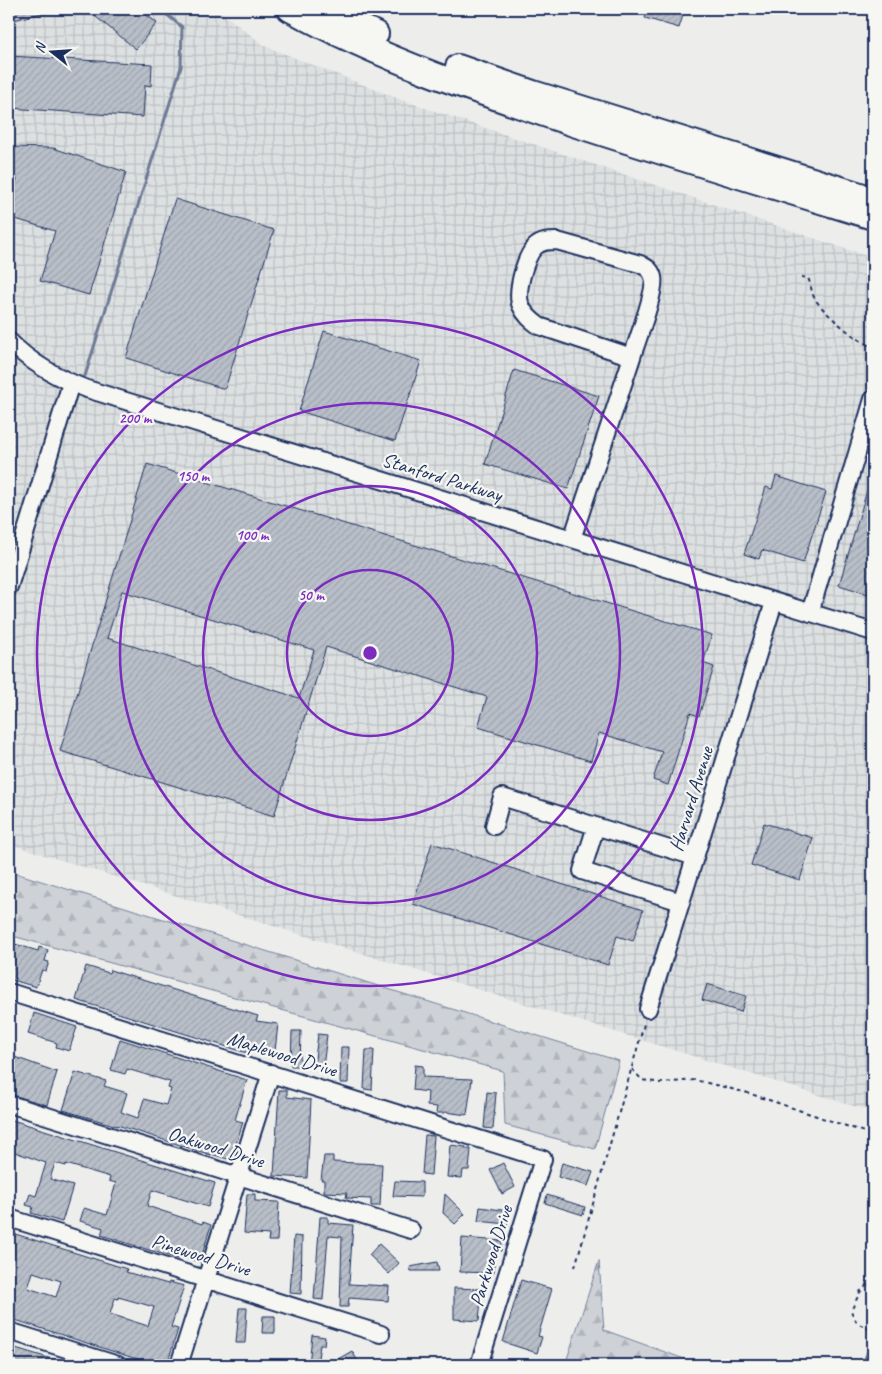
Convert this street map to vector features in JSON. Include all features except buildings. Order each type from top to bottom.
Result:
[{"type":"highway","points":[[290,9],[377,52],[476,91],[873,218]]},
{"type":"highway","points":[[325,9],[392,41],[478,74],[873,199]]},
{"type":"street","points":[[572,539],[632,357],[653,288],[654,278],[650,269],[640,264],[557,241],[544,241],[534,247],[519,289],[520,304],[528,318],[539,326],[632,357]]},
{"type":"street","name":"Stanford Parkway","points":[[9,341],[41,367],[71,383],[873,632]]},
{"type":"street","points":[[9,587],[71,383]]},
{"type":"street","points":[[810,613],[873,400]]},
{"type":"street","name":"Harvard Avenue","points":[[648,1009],[774,602]]},
{"type":"street","points":[[494,826],[502,797],[695,857]]},
{"type":"street","points":[[596,826],[582,871],[680,902]]},
{"type":"street","name":"Maplewood Drive","points":[[9,992],[543,1158]]},
{"type":"street","points":[[179,1365],[271,1073]]},
{"type":"street","name":"Oakwood Drive","points":[[9,1104],[411,1230]]},
{"type":"street","name":"Parkwood Drive","points":[[479,1365],[543,1158]]},
{"type":"street","name":"Pinewood Drive","points":[[9,1218],[381,1334]]},
{"type":"street","points":[[9,1331],[118,1365]]},
{"type":"path","points":[[801,277],[808,278],[814,298],[827,313],[854,338],[873,347]]},
{"type":"path","points":[[575,1267],[648,1009]]},
{"type":"path","points":[[632,1069],[642,1080],[661,1083],[696,1080],[748,1093],[873,1135]]},
{"type":"path","points":[[873,1279],[860,1292],[851,1311],[857,1323],[873,1331]]},
{"type":"shaded area","points":[[9,9],[217,9],[265,46],[402,100],[873,258],[873,1112],[9,844]]},
{"type":"green space","points":[[9,871],[619,1061],[595,1149],[505,1125],[503,1071],[9,935]]},
{"type":"green space","points":[[599,1261],[604,1330],[701,1365],[565,1365]]},
{"type":"waterway","points":[[85,376],[181,67],[182,27],[160,9]]},
{"type":"waterway","points":[[862,1365],[873,1341]]}]
